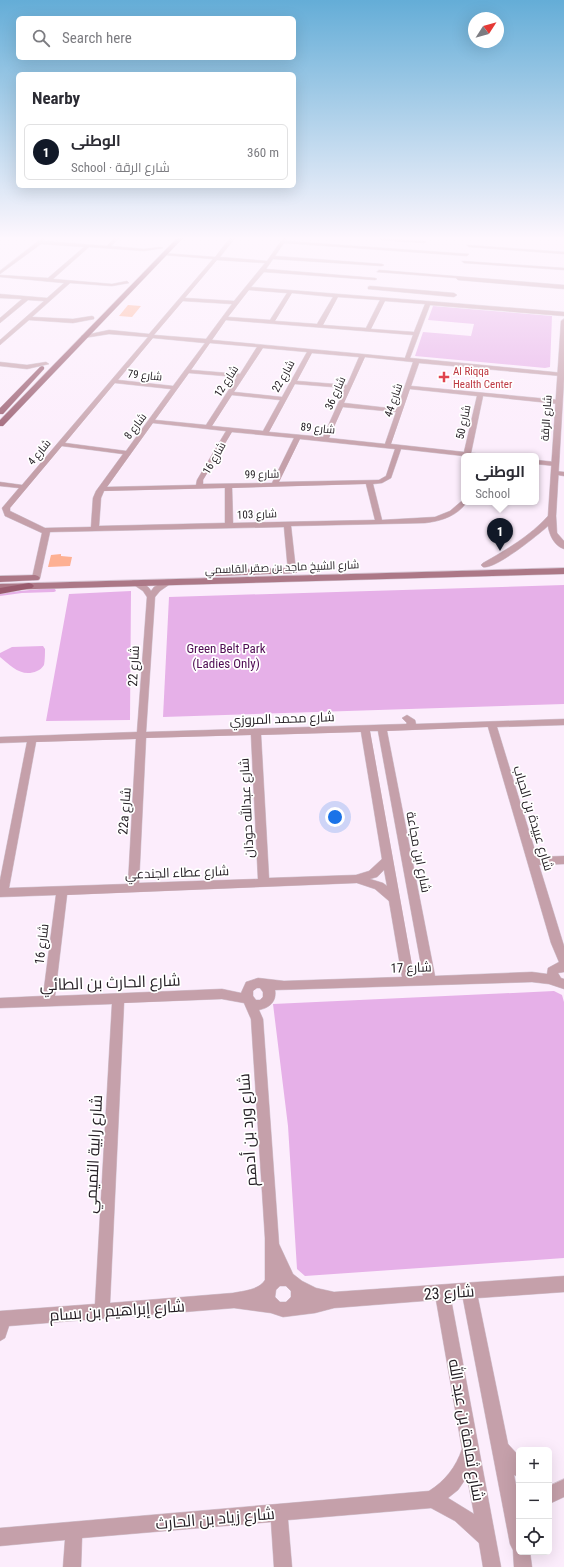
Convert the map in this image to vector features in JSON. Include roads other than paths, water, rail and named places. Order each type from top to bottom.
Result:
[{"type":"main road","points":[[94,322],[103,311]]},
{"type":"main road","points":[[2,420],[81,334],[105,311]]},
{"type":"main road","points":[[0,412],[52,359]]},
{"type":"main road","name":"شارع الشيخ ماجد بن صقر القاسمي","points":[[0,579],[564,563]]},
{"type":"main road","points":[[252,580],[251,577],[253,575],[292,571]]},
{"type":"main road","name":"شارع الشيخ ماجد بن صقر القاسمي","points":[[0,587],[564,571]]},
{"type":"main road","points":[[493,582],[505,573]]},
{"type":"main road","points":[[0,591],[29,586]]},
{"type":"street","points":[[0,321],[12,311]]},
{"type":"street","points":[[0,343],[36,311]]},
{"type":"street","name":"شارع 4","points":[[44,530],[8,514],[6,508],[172,311]]},
{"type":"street","name":"شارع 8","points":[[95,529],[97,498],[101,489],[176,388],[230,311]]},
{"type":"street","points":[[271,322],[278,311]]},
{"type":"street","points":[[319,326],[327,311]]},
{"type":"street","points":[[368,330],[377,311]]},
{"type":"street","points":[[407,359],[425,311]]},
{"type":"street","points":[[528,311],[564,314]]},
{"type":"street","points":[[29,318],[73,322],[94,322],[100,330],[108,332],[561,374]]},
{"type":"street","points":[[225,318],[416,334]]},
{"type":"street","name":"شارع الرقة","points":[[564,321],[559,402],[561,412],[560,443],[554,473],[552,516],[554,534],[564,546]]},
{"type":"street","points":[[73,322],[82,326]]},
{"type":"street","points":[[81,334],[108,332]]},
{"type":"street","points":[[0,335],[8,336]]},
{"type":"street","name":"شارع 12","points":[[208,427],[261,346]]},
{"type":"street","name":"شارع 22","points":[[265,433],[310,351]]},
{"type":"street","name":"شارع 36","points":[[325,440],[363,355]]},
{"type":"street","name":"شارع 44","points":[[387,446],[417,360]]},
{"type":"street","points":[[0,364],[27,367],[46,364]]},
{"type":"street","points":[[27,367],[34,370],[36,374]]},
{"type":"street","points":[[188,371],[241,376]]},
{"type":"street","name":"شارع 79","points":[[113,381],[176,388]]},
{"type":"street","points":[[293,382],[349,387]]},
{"type":"street","points":[[408,387],[559,402]]},
{"type":"street","points":[[231,393],[284,398]]},
{"type":"street","name":"شارع 50","points":[[471,453],[480,394]]},
{"type":"street","points":[[341,405],[400,411]]},
{"type":"street","name":"شارع 89","points":[[151,421],[461,454]]},
{"type":"street","name":"شارع 16","points":[[199,487],[200,480],[230,430]]},
{"type":"street","points":[[274,485],[298,437]]},
{"type":"street","points":[[60,444],[128,453]]},
{"type":"street","name":"شارع 99","points":[[101,489],[380,482],[388,479],[399,447]]},
{"type":"street","points":[[539,462],[555,464]]},
{"type":"street","points":[[554,473],[564,474]]},
{"type":"street","points":[[369,483],[379,522]]},
{"type":"street","points":[[0,484],[24,487]]},
{"type":"street","points":[[228,486],[229,526]]},
{"type":"street","name":"شارع 103","points":[[44,530],[425,521],[438,519],[457,509],[461,504]]},
{"type":"street","points":[[486,566],[540,528],[552,516]]},
{"type":"street","points":[[287,524],[292,571]]},
{"type":"street","points":[[36,578],[46,534],[44,530]]},
{"type":"street","points":[[135,583],[146,589],[151,597],[157,589],[169,582]]},
{"type":"street","name":"شارع 22","points":[[143,735],[146,653],[151,597]]},
{"type":"street","name":"شارع محمد المروزي","points":[[0,740],[382,728],[408,722],[492,725],[564,722]]},
{"type":"street","name":"شارع عبيدة بن الحباب","points":[[492,725],[557,943],[559,966],[552,974],[561,984]]},
{"type":"street","points":[[366,728],[387,861],[409,982]]},
{"type":"street","name":"شارع ابن مجاعة","points":[[382,728],[430,981]]},
{"type":"street","name":"شارع عبدالله حوذان","points":[[256,731],[264,882]]},
{"type":"street","name":"22a شارع","points":[[133,888],[143,735]]},
{"type":"street","points":[[1,893],[32,739]]},
{"type":"street","points":[[532,861],[564,860]]},
{"type":"street","name":"شارع عطاء الجندعي","points":[[1,893],[356,879],[373,874],[387,861]]},
{"type":"street","name":"شارع عطاء الجندعي","points":[[356,879],[379,886],[394,898]]},
{"type":"street","name":"شارع 16","points":[[48,1001],[62,890]]},
{"type":"street","name":"شارع 17","points":[[532,977],[559,966]]},
{"type":"street","name":"شارع 17","points":[[262,984],[292,986],[532,977],[561,984]]},
{"type":"street","points":[[256,984],[262,984],[270,991],[267,1000],[256,1004],[249,996],[256,984]]},
{"type":"street","name":"شارع 17","points":[[267,1000],[280,990],[292,986]]},
{"type":"street","name":"شارع الحارث بن الطائي","points":[[0,1003],[222,994],[249,996]]},
{"type":"street","name":"شارع ورد بن أدهم","points":[[249,996],[257,1019],[272,1238],[270,1285]]},
{"type":"street","name":"شارع رابية التميمي","points":[[102,1311],[118,998]]},
{"type":"street","name":"شارع ورد بن أدهم","points":[[257,1019],[267,1000]]},
{"type":"street","name":"شارع ورد بن أدهم","points":[[272,1238],[279,1261],[292,1282]]},
{"type":"street","points":[[282,1278],[292,1282],[298,1298],[292,1308],[282,1311],[272,1306],[267,1294],[270,1285],[282,1278]]},
{"type":"street","name":"شارع 23","points":[[292,1282],[314,1295],[334,1300]]},
{"type":"street","name":"شارع 23","points":[[292,1308],[315,1305],[334,1300],[564,1284]]},
{"type":"street","name":"شارع إبراهيم بن بسام","points":[[1,1323],[102,1311],[233,1301],[252,1297],[270,1285]]},
{"type":"street","name":"شارع ثمامة بن عبد الله","points":[[470,1291],[516,1524]]},
{"type":"street","name":"شارع ثمامة بن عبد الله","points":[[442,1293],[492,1567]]},
{"type":"street","name":"شارع إبراهيم بن بسام","points":[[233,1301],[272,1306]]},
{"type":"street","points":[[500,1447],[508,1459],[516,1466]]},
{"type":"street","name":"شارع زياد بن الحارث","points":[[0,1537],[431,1499],[443,1493],[461,1474],[471,1448]]},
{"type":"street","points":[[552,1486],[564,1488]]},
{"type":"street","points":[[552,1494],[564,1488]]},
{"type":"street","name":"شارع زياد بن الحارث","points":[[431,1499],[461,1514],[478,1528],[488,1539]]},
{"type":"street","points":[[279,1512],[282,1567]]},
{"type":"street","points":[[72,1567],[74,1531]]},
{"type":"street","points":[[521,1555],[524,1567]]},
{"type":"place","name":"Al Riqqa Health Center","points":[[444,377]]},
{"type":"place","name":"الوطنی","points":[[500,551]]},
{"type":"park label","name":"Green Belt Park (Ladies Only)","points":[[226,656]]}]
